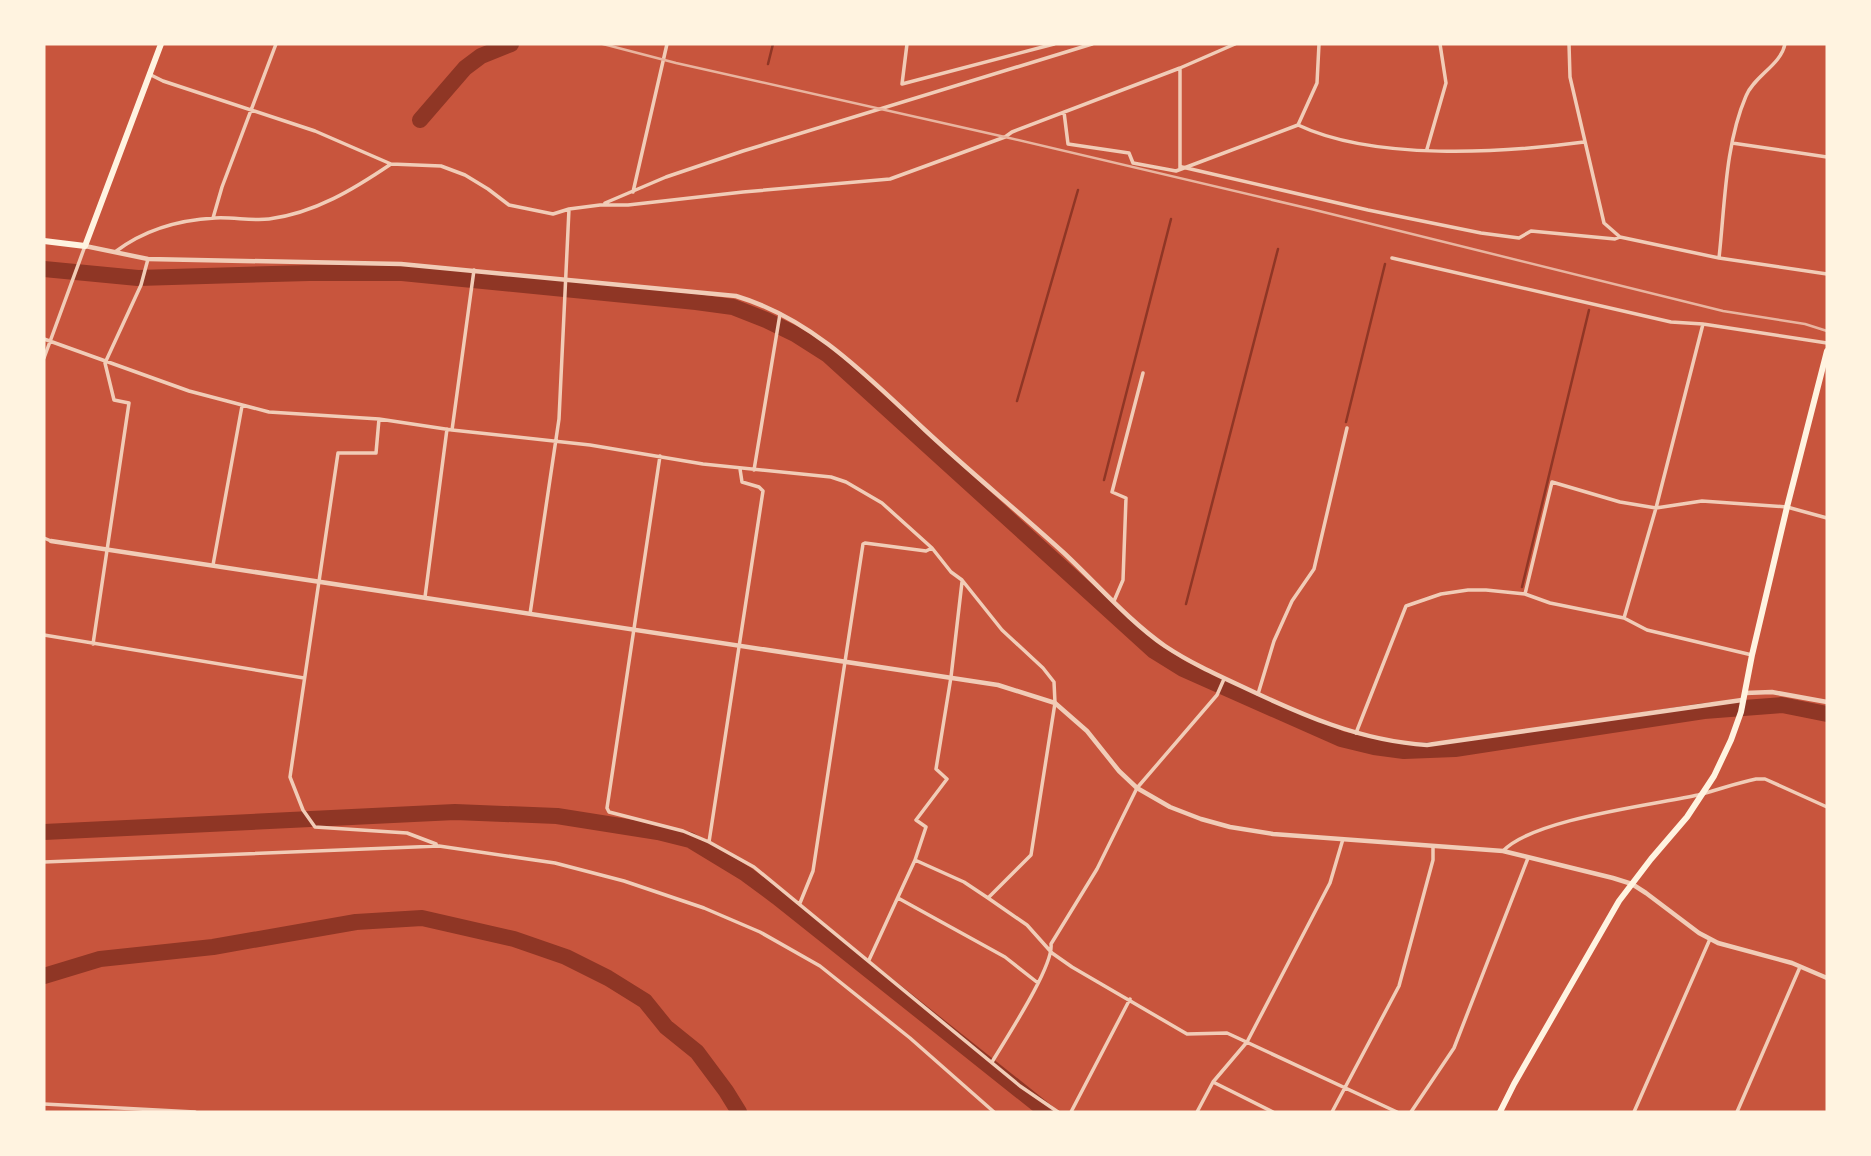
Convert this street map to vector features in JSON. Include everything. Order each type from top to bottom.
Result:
[{"type":"main road","points":[[44,241],[85,246],[161,44]]},
{"type":"main road","points":[[1500,1112],[1619,901],[1687,817],[1714,776],[1731,740],[1827,351]]},
{"type":"street","points":[[213,218],[276,44]]},
{"type":"street","points":[[633,192],[667,44]]},
{"type":"street","points":[[907,44],[902,84],[1054,44]]},
{"type":"street","points":[[600,205],[666,177],[862,113],[1092,44]]},
{"type":"street","points":[[149,74],[343,141],[392,164],[441,166],[465,175],[509,205],[553,214],[600,205],[628,205],[743,191],[890,179],[948,159],[1235,44]]},
{"type":"street","points":[[1064,112],[1068,144],[1129,153],[1133,163],[1176,171],[1298,125],[1317,83],[1319,44]]},
{"type":"street","points":[[1427,149],[1446,83],[1440,44]]},
{"type":"street","points":[[1569,44],[1570,78],[1604,223],[1620,237],[1719,258],[1827,274]]},
{"type":"street","points":[[1719,258],[1737,118],[1747,91],[1784,50],[1785,44]]},
{"type":"street","points":[[1180,68],[1181,167]]},
{"type":"street","points":[[1298,125],[1314,133],[1384,149],[1485,150],[1584,142]]},
{"type":"street","points":[[1732,142],[1827,157]]},
{"type":"street","points":[[115,252],[134,238],[164,225],[213,218],[268,219],[324,205],[392,164]]},
{"type":"street","points":[[1181,167],[1481,233],[1519,238],[1531,232],[1615,239],[1620,237]]},
{"type":"street","points":[[530,614],[557,441],[569,209]]},
{"type":"street","points":[[44,358],[47,339],[85,246],[148,259],[370,262],[565,283],[736,296],[760,303],[806,327],[875,382],[1164,645],[1224,680],[1334,727],[1427,745],[1772,692],[1827,702]]},
{"type":"street","points":[[1392,258],[1671,322],[1703,324],[1827,343]]},
{"type":"street","points":[[93,644],[129,403],[114,400],[105,363],[141,285],[148,259]]},
{"type":"street","points":[[425,598],[474,274]]},
{"type":"street","points":[[754,470],[780,313]]},
{"type":"street","points":[[1625,618],[1703,324]]},
{"type":"street","points":[[47,339],[105,363],[190,391],[269,412],[379,419],[450,430],[557,441],[740,469],[831,477],[877,499],[932,548],[1002,630],[1044,668],[1054,682],[1055,703],[1031,855],[988,898]]},
{"type":"street","points":[[1114,601],[1123,580],[1126,498],[1112,492],[1143,373]]},
{"type":"street","points":[[213,565],[242,406]]},
{"type":"street","points":[[379,419],[376,453],[338,453],[290,777],[303,810],[315,827],[407,833],[439,846]]},
{"type":"street","points":[[1258,694],[1274,641],[1292,601],[1314,569],[1347,428]]},
{"type":"street","points":[[660,456],[608,812],[683,831],[754,867],[1020,1086],[1058,1112]]},
{"type":"street","points":[[709,842],[763,491],[759,487],[742,482],[740,469]]},
{"type":"street","points":[[1525,594],[1552,482],[1620,502],[1656,508],[1702,501],[1787,507],[1827,518]]},
{"type":"street","points":[[44,538],[318,583],[998,685],[1055,703],[1087,731],[1119,771],[1138,788],[1170,807],[1230,827],[1273,834],[1503,851],[1632,884],[1710,939],[1800,966],[1827,978]]},
{"type":"street","points":[[799,904],[813,872],[863,544],[926,551],[932,548]]},
{"type":"street","points":[[869,960],[915,860],[926,827],[916,820],[947,779],[936,769],[951,677],[962,580]]},
{"type":"street","points":[[1356,733],[1406,606],[1441,594],[1468,590],[1525,594],[1550,603],[1625,618],[1647,630],[1752,655]]},
{"type":"street","points":[[44,635],[304,678]]},
{"type":"street","points":[[992,1062],[1038,983],[1052,953],[1051,944],[1097,869],[1138,788],[1218,691],[1224,680]]},
{"type":"street","points":[[1503,851],[1513,841],[1561,823],[1765,779],[1827,807]]},
{"type":"street","points":[[1197,1112],[1213,1082],[1247,1042],[1330,883],[1343,839]]},
{"type":"street","points":[[44,862],[439,846],[555,863],[625,881],[704,908],[760,932],[820,966],[920,1046],[994,1112]]},
{"type":"street","points":[[1332,1112],[1399,986],[1433,860],[1433,847]]},
{"type":"street","points":[[1411,1112],[1454,1048],[1528,858]]},
{"type":"street","points":[[915,860],[964,882],[1027,925],[1052,953],[1072,967],[1187,1034],[1227,1032],[1343,1089],[1397,1112]]},
{"type":"street","points":[[898,898],[1005,957],[1038,983]]},
{"type":"street","points":[[1634,1112],[1710,939]]},
{"type":"street","points":[[1737,1112],[1800,966]]},
{"type":"street","points":[[1071,1112],[1130,999]]},
{"type":"street","points":[[1213,1082],[1273,1112]]},
{"type":"street","points":[[44,1104],[195,1112]]},
{"type":"waterway","points":[[420,120],[465,68],[481,56],[511,44]]},
{"type":"waterway","points":[[768,64],[773,44]]},
{"type":"waterway","points":[[1017,401],[1078,190]]},
{"type":"waterway","points":[[1104,480],[1171,219]]},
{"type":"waterway","points":[[1186,604],[1278,249]]},
{"type":"waterway","points":[[1346,422],[1385,264]]},
{"type":"waterway","points":[[44,269],[138,278],[402,273],[733,307],[795,334],[828,355],[1154,651],[1183,669],[1341,739],[1404,751],[1455,749],[1704,711],[1782,705],[1827,714]]},
{"type":"waterway","points":[[1522,587],[1589,310]]},
{"type":"waterway","points":[[44,832],[455,812],[557,816],[658,832],[690,840],[746,874],[777,897],[1047,1112]]},
{"type":"waterway","points":[[44,976],[100,959],[213,947],[356,922],[422,918],[514,939],[566,957],[608,978],[645,1001],[666,1027],[697,1052],[739,1112]]},
{"type":"railway","points":[[603,44],[1311,209],[1723,311],[1805,324],[1827,331]]}]
